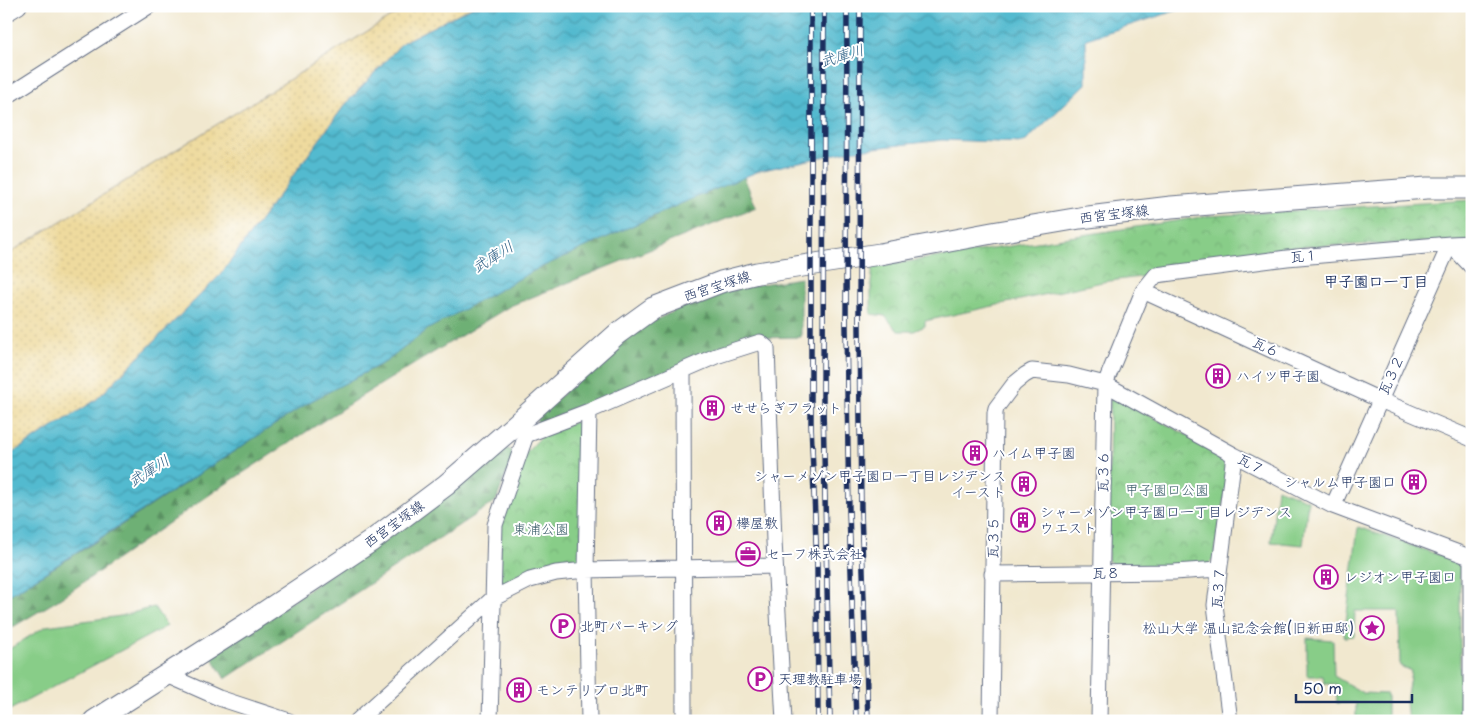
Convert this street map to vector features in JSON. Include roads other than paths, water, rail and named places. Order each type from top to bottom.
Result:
[{"type":"main road","name":"西宮宝塚線","points":[[94,721],[370,542],[519,431],[616,334],[652,308],[721,282],[757,273],[880,254],[1080,218],[1170,207],[1427,188],[1472,188]]},
{"type":"street","points":[[6,14],[19,6]]},
{"type":"street","points":[[6,97],[149,6]]},
{"type":"street","points":[[1450,244],[1472,266]]},
{"type":"street","name":"瓦１","points":[[1143,291],[1156,275],[1287,258],[1450,244],[1472,244]]},
{"type":"street","name":"瓦３２","points":[[1333,506],[1450,244]]},
{"type":"street","name":"瓦３６","points":[[1099,721],[1105,384],[1143,291]]},
{"type":"street","name":"瓦６","points":[[1143,291],[1380,400],[1472,439]]},
{"type":"street","points":[[490,721],[495,525],[519,431],[589,411],[716,356],[760,342],[767,348],[775,566],[784,721]]},
{"type":"street","points":[[683,370],[684,721]]},
{"type":"street","name":"瓦７","points":[[1032,371],[1069,375],[1105,384],[1234,455],[1333,506],[1471,558]]},
{"type":"street","name":"瓦３５","points":[[991,721],[995,413],[996,408],[1014,384],[1032,371]]},
{"type":"street","points":[[589,411],[586,570],[589,721]]},
{"type":"street","name":"瓦３７","points":[[1230,721],[1214,606],[1234,455]]},
{"type":"street","points":[[1471,558],[1471,721]]},
{"type":"street","points":[[357,721],[492,599],[530,580],[556,573],[586,570],[775,566]]},
{"type":"street","name":"瓦８","points":[[992,574],[1174,572],[1219,569]]},
{"type":"street","points":[[167,675],[219,698],[289,721]]},
{"type":"water","name":"武庫川","points":[[474,6],[1191,6],[1086,39],[1086,84],[1024,143],[942,140],[849,151],[759,171],[680,204],[535,270],[428,329],[387,361],[311,401],[6,597],[6,457],[96,400],[221,274],[344,106],[403,42]]},
{"type":"railway","points":[[811,6],[811,423],[817,564],[818,721]]},
{"type":"railway","points":[[824,6],[823,407],[830,721]]},
{"type":"railway","points":[[847,6],[846,327],[849,511],[856,721]]},
{"type":"railway","points":[[860,6],[859,327],[861,510],[868,721]]},
{"type":"place","name":"ハイツ甲子園","points":[[1218,376]]},
{"type":"place","name":"せせらぎフラット","points":[[712,408]]},
{"type":"place","name":"ハイム甲子園","points":[[975,453]]},
{"type":"place","name":"シャルム甲子園口","points":[[1414,482]]},
{"type":"place","name":"シャーメゾン甲子園口一丁目レジデンス イースト","points":[[1024,484]]},
{"type":"place","name":"シャーメゾン甲子園口一丁目レジデンス ウエスト","points":[[1023,520]]},
{"type":"place","name":"欅屋敷","points":[[719,523]]},
{"type":"place","name":"セーフ株式会社","points":[[748,554]]},
{"type":"place","name":"レジオン甲子園口","points":[[1326,577]]},
{"type":"place","name":"北町パーキング","points":[[563,626]]},
{"type":"place","name":"松山大学 温山記念会館(旧新田邸)","points":[[1372,628]]},
{"type":"place","name":"天理教駐車場","points":[[760,679]]},
{"type":"place","name":"モンテリブロ北町","points":[[519,690]]},
{"type":"district","name":"甲子園口一丁目","points":[[1376,282]]},
{"type":"park label","name":"甲子園口公園","points":[[1167,490]]},
{"type":"park label","name":"東浦公園","points":[[541,529]]}]
